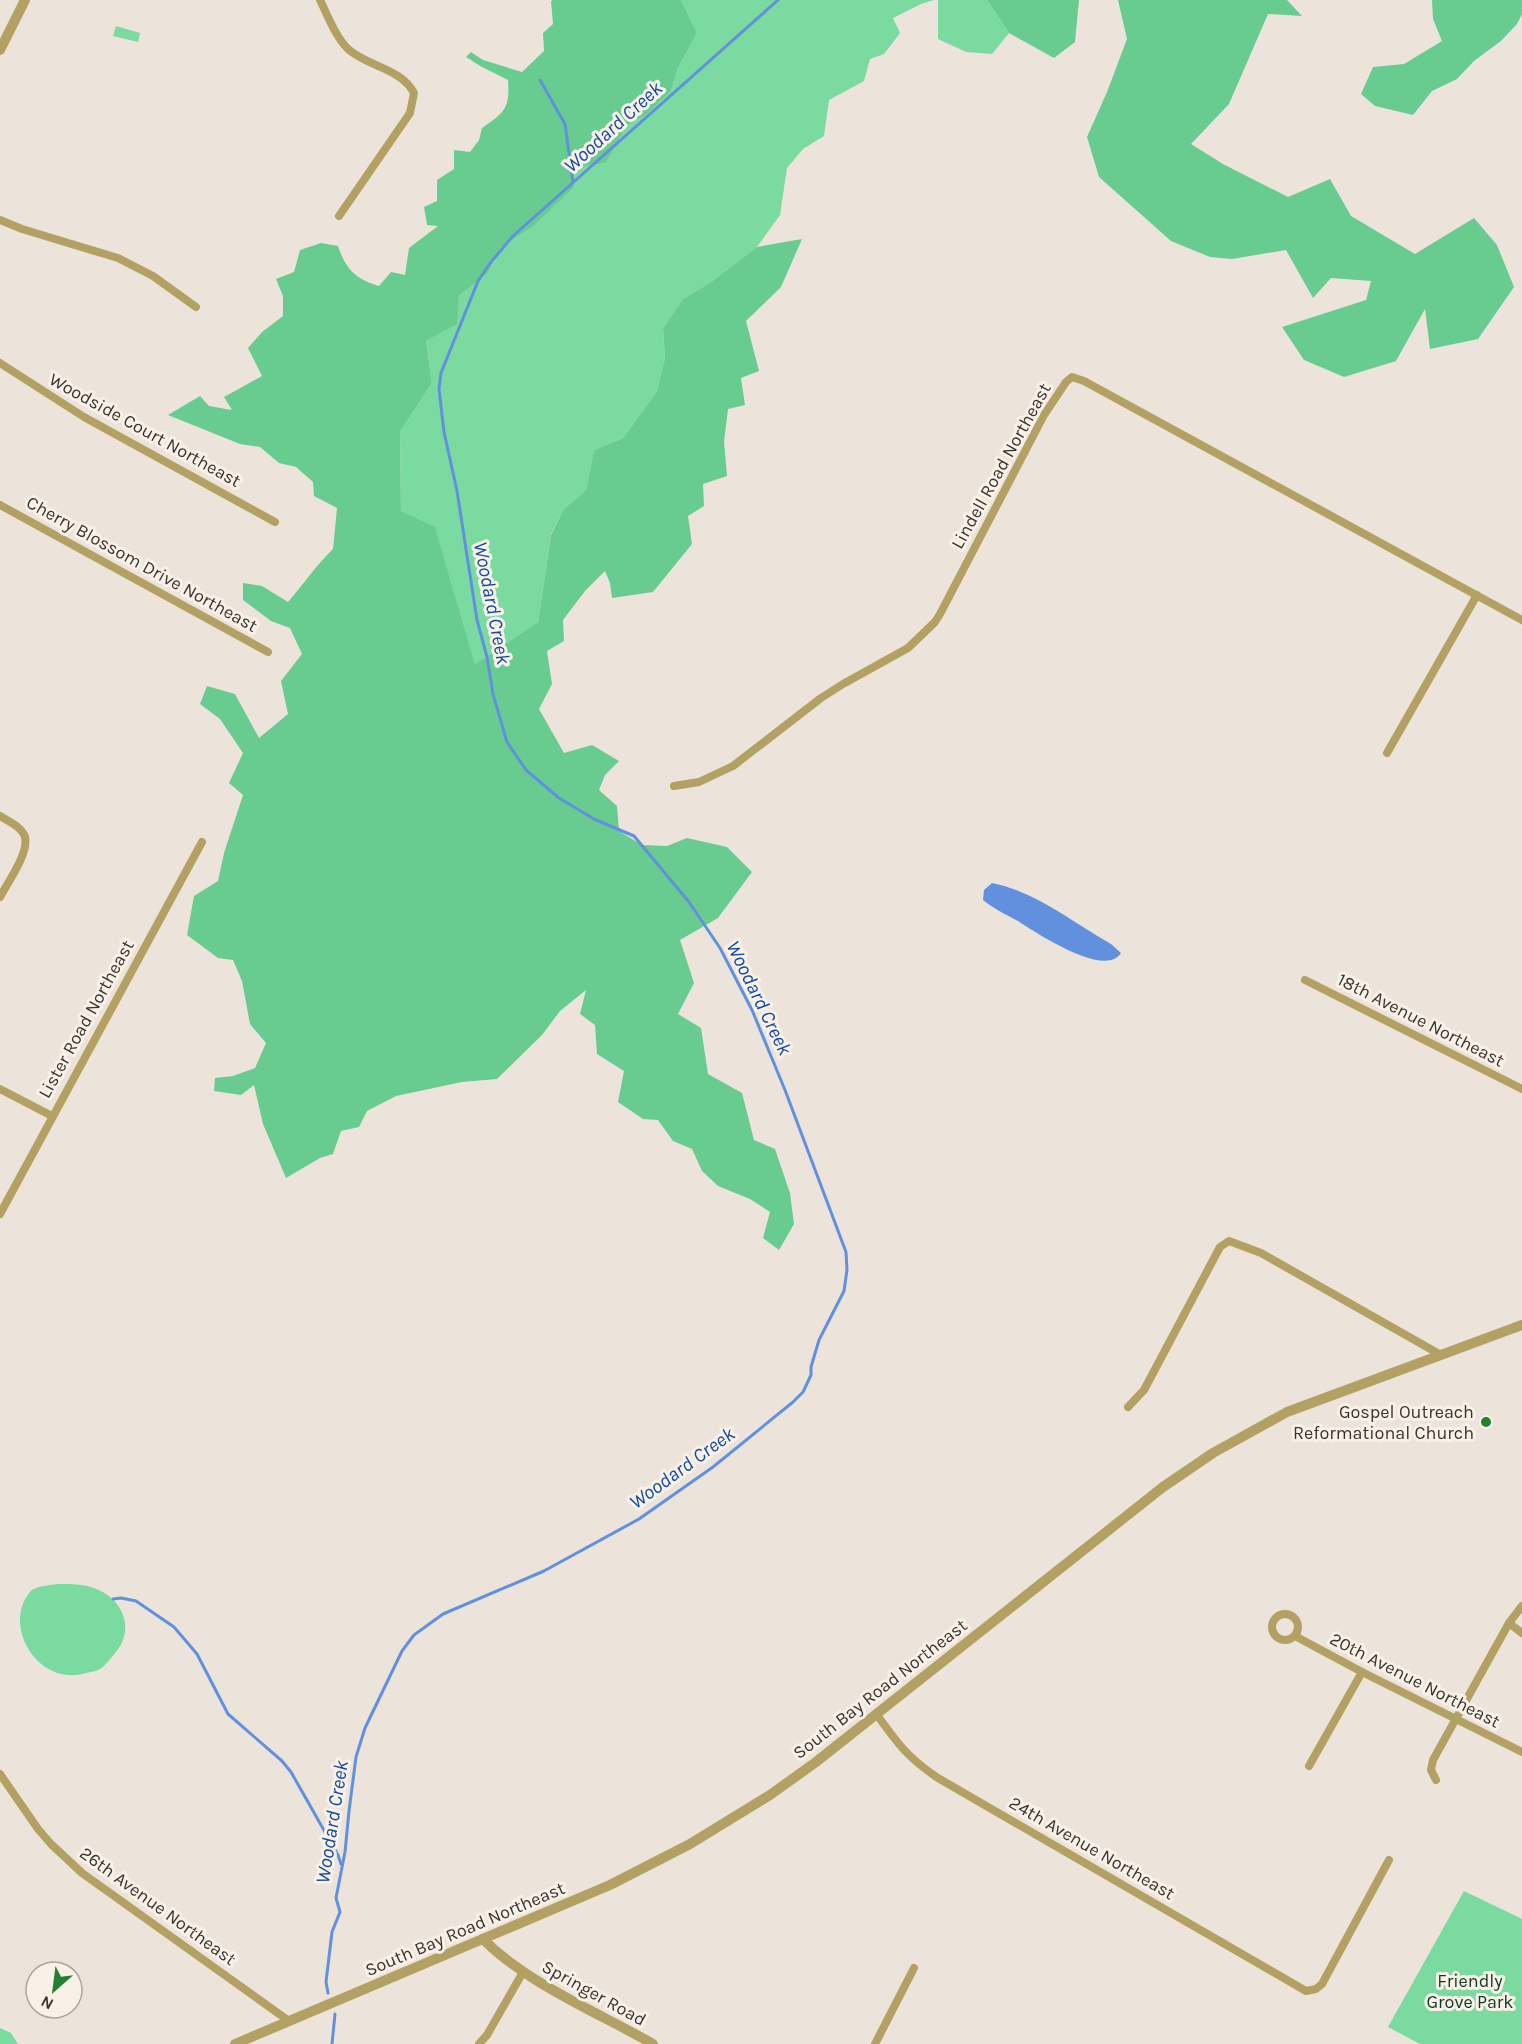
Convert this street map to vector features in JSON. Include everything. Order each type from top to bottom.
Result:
[{"type":"street","points":[[0,50],[25,0]]},
{"type":"street","points":[[320,0],[338,36],[348,49],[408,82],[414,93],[410,112],[339,216]]},
{"type":"street","points":[[0,220],[22,230],[118,258],[153,276],[196,307]]},
{"type":"street","name":"Woodside Court Northeast","points":[[0,363],[84,417],[275,522]]},
{"type":"street","name":"Lindell Road Northeast","points":[[674,786],[699,782],[733,766],[821,698],[894,657],[918,640],[940,614],[1044,415],[1066,382],[1072,377],[1084,381],[1522,620]]},
{"type":"street","name":"Cherry Blossom Drive Northeast","points":[[0,505],[268,652]]},
{"type":"street","points":[[1387,753],[1477,595]]},
{"type":"street","points":[[0,816],[19,828],[25,836],[22,857],[0,897]]},
{"type":"street","name":"Lister Road Northeast","points":[[0,1214],[202,842]]},
{"type":"street","name":"18th Avenue Northeast","points":[[1305,980],[1522,1089]]},
{"type":"street","points":[[0,1089],[52,1116]]},
{"type":"street","points":[[1128,1407],[1144,1390],[1220,1247],[1229,1241],[1260,1253],[1441,1355]]},
{"type":"street","name":"South Bay Road Northeast","points":[[235,2044],[610,1885],[690,1844],[770,1796],[878,1715],[1163,1487],[1213,1453],[1287,1412],[1522,1325]]},
{"type":"street","points":[[1436,1780],[1431,1770],[1433,1760],[1509,1623],[1522,1606]]},
{"type":"street","points":[[1509,1623],[1522,1633]]},
{"type":"street","name":"20th Avenue Northeast","points":[[1295,1636],[1522,1752]]},
{"type":"street","points":[[1309,1766],[1362,1672]]},
{"type":"street","name":"24th Avenue Northeast","points":[[878,1715],[910,1758],[938,1778],[1306,1991],[1316,1989],[1322,1984],[1389,1860]]},
{"type":"street","name":"26th Avenue Northeast","points":[[0,1774],[38,1829],[82,1873],[290,2021]]},
{"type":"street","points":[[479,2044],[488,2035],[524,1972],[495,1952],[483,1939]]},
{"type":"street","points":[[875,2044],[914,1968]]},
{"type":"street","name":"Springer Road","points":[[524,1972],[650,2043]]},
{"type":"green space","points":[[681,0],[934,0],[893,18],[900,33],[884,54],[870,59],[864,81],[829,100],[824,136],[803,149],[787,168],[780,215],[757,247],[711,282],[683,299],[663,328],[665,358],[657,391],[623,438],[594,450],[586,490],[563,510],[551,534],[538,622],[475,664],[435,528],[401,511],[400,432],[432,383],[426,341],[456,324],[459,296],[488,273],[501,247],[531,228],[571,168],[606,163],[627,125],[646,115],[671,91],[678,68],[697,33]]},
{"type":"green space","points":[[681,0],[697,33],[678,68],[671,91],[646,115],[627,125],[606,163],[571,168],[574,187],[531,228],[501,247],[488,273],[459,296],[457,324],[426,341],[432,383],[400,432],[401,511],[435,527],[475,664],[538,622],[551,535],[563,510],[586,490],[594,450],[623,438],[657,391],[665,358],[663,328],[683,299],[711,282],[757,247],[802,239],[781,287],[746,321],[759,371],[741,378],[745,405],[728,409],[724,442],[727,476],[703,484],[704,506],[688,516],[692,544],[653,592],[612,598],[610,583],[605,571],[585,591],[563,620],[564,641],[547,651],[552,684],[539,709],[564,753],[592,745],[619,761],[605,775],[599,790],[617,806],[619,831],[642,845],[667,846],[687,838],[727,847],[752,872],[718,918],[680,940],[694,983],[678,1014],[701,1028],[708,1074],[742,1093],[754,1140],[775,1149],[790,1193],[794,1224],[779,1250],[763,1238],[770,1212],[750,1199],[718,1186],[702,1171],[692,1149],[673,1141],[658,1120],[643,1119],[618,1102],[624,1071],[597,1054],[595,1025],[580,1014],[586,990],[560,1011],[542,1035],[497,1079],[462,1082],[396,1096],[367,1111],[359,1127],[341,1131],[333,1154],[320,1158],[286,1178],[263,1124],[254,1085],[241,1095],[214,1091],[215,1078],[233,1076],[255,1068],[266,1043],[250,1024],[242,981],[233,960],[218,958],[187,935],[194,896],[218,881],[224,853],[243,795],[229,783],[243,753],[220,719],[200,704],[207,686],[235,694],[259,738],[288,714],[281,681],[302,654],[290,628],[271,621],[243,600],[243,583],[262,586],[288,602],[333,549],[337,508],[314,496],[313,482],[296,467],[279,463],[260,447],[240,444],[168,415],[200,396],[209,406],[232,410],[224,397],[262,376],[248,348],[262,332],[283,316],[283,296],[276,279],[294,272],[300,250],[321,243],[338,246],[344,261],[353,272],[364,280],[379,286],[391,272],[405,275],[409,248],[438,226],[427,225],[424,207],[437,201],[437,180],[454,169],[454,150],[470,152],[479,140],[482,128],[501,113],[507,103],[508,80],[466,57],[471,52],[483,60],[522,72],[544,51],[543,33],[553,24],[551,1]]},
{"type":"green space","points":[[938,0],[987,0],[1009,33],[992,54],[966,52],[938,39]]},
{"type":"green space","points":[[987,0],[1079,0],[1075,42],[1054,58],[1009,33]]},
{"type":"green space","points":[[1118,0],[1287,0],[1302,16],[1268,14],[1229,104],[1191,144],[1223,164],[1288,197],[1330,179],[1351,216],[1415,254],[1474,218],[1497,245],[1514,287],[1478,339],[1430,349],[1425,309],[1396,361],[1344,377],[1304,360],[1282,327],[1366,300],[1371,281],[1331,278],[1313,298],[1286,250],[1232,259],[1210,257],[1171,241],[1099,177],[1087,137],[1127,39]]},
{"type":"green space","points":[[1432,0],[1522,0],[1522,14],[1517,24],[1501,41],[1474,61],[1457,79],[1432,91],[1413,115],[1375,106],[1361,94],[1373,67],[1404,64],[1442,41],[1433,19]]},
{"type":"green space","points":[[116,26],[140,33],[138,42],[113,36]]},
{"type":"green space","points":[[58,1584],[94,1588],[112,1599],[119,1607],[125,1625],[125,1635],[121,1644],[103,1667],[86,1673],[68,1675],[52,1671],[39,1662],[29,1649],[22,1634],[20,1619],[23,1603],[32,1590]]},
{"type":"green space","name":"Friendly Grove Park","points":[[1464,1891],[1522,1919],[1522,2044],[1420,2044],[1388,2027]]},
{"type":"green space","points":[[0,2028],[11,2033],[18,2044],[0,2044]]},
{"type":"water","points":[[992,883],[1039,900],[1111,944],[1121,953],[1113,960],[1101,961],[1054,943],[983,900],[984,890]]},
{"type":"waterway","name":"Woodard Creek","points":[[328,1993],[326,1982],[332,1932],[340,1912],[336,1898],[345,1852],[356,1757],[365,1728],[402,1651],[414,1635],[443,1614],[544,1571],[639,1519],[713,1467],[793,1402],[803,1392],[811,1375],[819,1340],[844,1291],[847,1270],[846,1252],[752,1010],[720,948],[689,902],[634,836],[594,819],[559,798],[526,770],[507,742],[493,694],[487,657],[477,620],[457,491],[444,432],[439,389],[441,373],[478,281],[513,236],[778,0]]},
{"type":"waterway","points":[[540,80],[565,124],[573,182]]},
{"type":"waterway","points":[[113,1599],[136,1601],[174,1627],[197,1654],[228,1714],[282,1761],[291,1772],[341,1864]]},
{"type":"waterway","name":"Woodard Creek","points":[[332,2044],[335,2014]]},
{"type":"place","name":"Gospel Outreach Reformational Church","points":[[1486,1422]]}]
